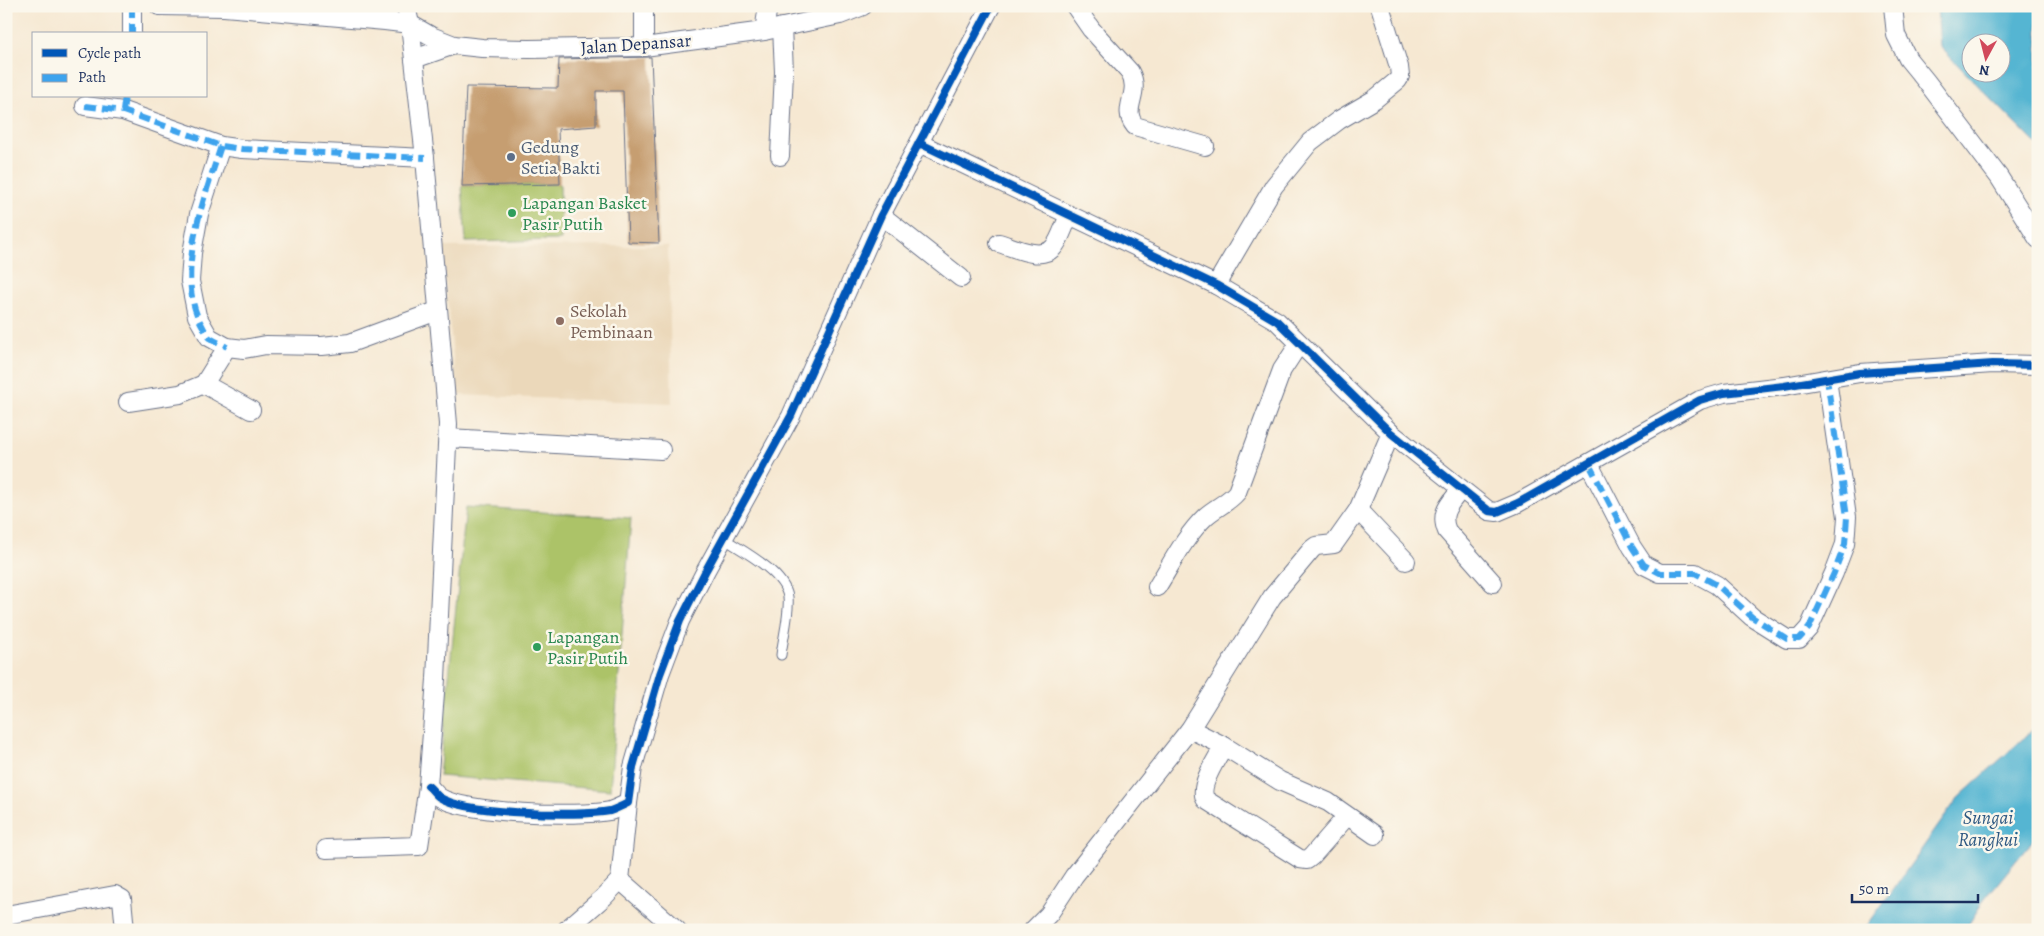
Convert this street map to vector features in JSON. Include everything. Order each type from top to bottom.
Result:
[{"type":"street","points":[[132,6],[132,32]]},
{"type":"street","points":[[159,6],[224,8],[410,24]]},
{"type":"street","points":[[326,849],[419,846],[428,786],[436,679],[448,438],[425,158],[410,24],[406,6]]},
{"type":"street","points":[[644,6],[644,47]]},
{"type":"street","points":[[764,31],[768,6]]},
{"type":"street","name":"Jalan Depansar","points":[[410,24],[431,36],[454,45],[529,49],[644,47],[764,31],[840,15],[864,6]]},
{"type":"street","points":[[566,930],[604,897],[620,880],[633,767],[669,648],[706,570],[791,416],[881,215],[990,6]]},
{"type":"street","points":[[1075,6],[1091,30],[1130,72],[1134,80],[1135,87],[1129,110],[1130,120],[1135,126],[1205,146]]},
{"type":"street","points":[[1216,285],[1274,186],[1310,142],[1339,120],[1375,99],[1398,80],[1400,76],[1399,67],[1380,6]]},
{"type":"street","points":[[1893,6],[1896,35],[1908,59],[1999,177],[2038,239]]},
{"type":"street","points":[[780,156],[784,72],[782,27]]},
{"type":"street","points":[[414,59],[454,45]]},
{"type":"street","points":[[85,106],[124,103],[221,146],[242,149],[425,158]]},
{"type":"street","points":[[919,144],[1216,285],[1277,321],[1299,344],[1326,367],[1391,433],[1489,511],[1497,512],[1518,503],[1700,400],[1724,393],[1827,379],[1860,372],[1993,364],[2038,366]]},
{"type":"street","points":[[221,146],[199,214],[192,252],[190,281],[197,316],[209,337],[227,347],[244,349],[266,345],[322,346],[350,343],[437,310]]},
{"type":"street","points":[[881,215],[961,278]]},
{"type":"street","points":[[999,243],[1029,252],[1041,253],[1049,251],[1054,247],[1069,216]]},
{"type":"street","points":[[1157,587],[1187,537],[1207,516],[1231,500],[1237,492],[1282,370],[1299,344]]},
{"type":"street","points":[[128,402],[180,394],[204,384],[227,347]]},
{"type":"street","points":[[1589,464],[1644,565],[1660,573],[1695,573],[1717,586],[1752,617],[1787,639],[1800,639],[1809,628],[1845,544],[1847,517],[1827,379]]},
{"type":"street","points":[[204,384],[251,410]]},
{"type":"street","points":[[1033,930],[1049,914],[1074,876],[1114,828],[1190,729],[1272,597],[1316,546],[1334,544],[1358,510],[1391,433]]},
{"type":"street","points":[[448,438],[661,450]]},
{"type":"street","points":[[1461,489],[1444,513],[1443,522],[1447,531],[1493,582]]},
{"type":"street","points":[[1358,510],[1406,561]]},
{"type":"street","points":[[1190,729],[1224,746],[1280,781],[1328,802],[1376,835]]},
{"type":"street","points":[[1224,746],[1204,787],[1206,800],[1300,860],[1307,860],[1312,856],[1347,816]]},
{"type":"street","points":[[428,786],[440,797],[455,803],[497,811],[544,814],[593,813],[612,810],[628,803]]},
{"type":"street","points":[[620,880],[677,930]]},
{"type":"street","points":[[6,915],[115,895],[122,899],[126,930]]},
{"type":"lane","points":[[723,538],[768,568],[780,578],[786,588],[788,599],[781,655]]},
{"type":"shaded area","name":"Sekolah Pembinaan","points":[[668,246],[672,403],[457,395],[442,247]]},
{"type":"green space","name":"Lapangan Basket Pasir Putih","points":[[560,184],[561,240],[466,242],[462,186]]},
{"type":"green space","name":"Lapangan Pasir Putih","points":[[466,507],[631,518],[610,790],[439,776]]},
{"type":"water","points":[[1937,6],[2038,6],[2038,146],[1975,82],[2012,82],[2012,32],[1962,32],[1962,69],[1940,47]]},
{"type":"water","name":"Sungai Rangkui","points":[[2038,725],[2038,834],[1984,900],[1965,930],[1864,930],[1958,798]]},
{"type":"building","points":[[651,57],[659,243],[628,242],[623,91],[596,91],[596,126],[558,129],[560,184],[462,186],[466,87],[558,88],[559,59]]},
{"type":"marked path","points":[[132,6],[132,32]]},
{"type":"marked path","points":[[123,111],[125,98]]},
{"type":"marked path","points":[[85,106],[123,111],[221,146],[242,149],[425,158]]},
{"type":"marked path","points":[[221,146],[200,212],[191,260],[190,283],[194,305],[206,332],[210,338],[227,347]]},
{"type":"marked path","points":[[1589,464],[1632,547],[1644,565],[1660,573],[1695,573],[1717,585],[1752,617],[1787,639],[1799,639],[1809,628],[1845,544],[1847,517],[1827,379]]},
{"type":"cycle path","points":[[428,786],[439,797],[452,803],[522,813],[595,813],[610,811],[628,803],[633,767],[660,674],[680,621],[791,416],[881,215],[991,6]]},
{"type":"cycle path","points":[[919,143],[1216,285],[1277,321],[1391,433],[1489,511],[1497,512],[1518,503],[1700,400],[1724,393],[1784,386],[1860,373],[1993,364],[2038,365]]},
{"type":"place","name":"Gedung Setia Bakti","points":[[511,157]]},
{"type":"place","name":"Lapangan Basket Pasir Putih","points":[[512,213]]},
{"type":"place","name":"Sekolah Pembinaan","points":[[560,321]]},
{"type":"place","name":"Lapangan Pasir Putih","points":[[537,647]]}]
